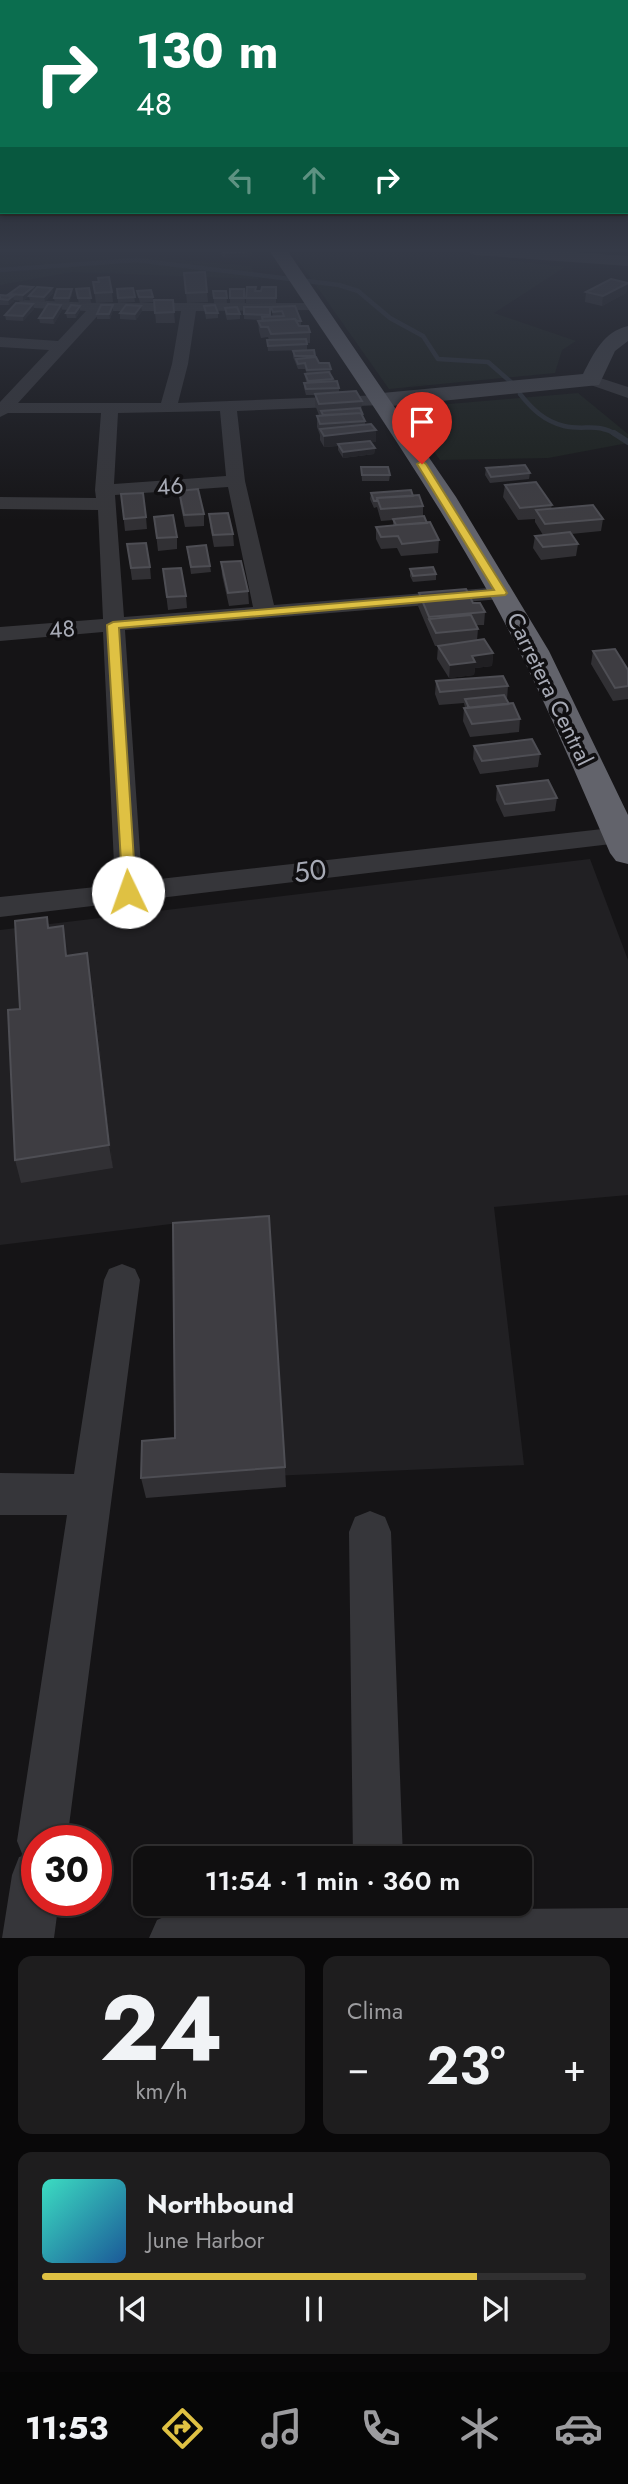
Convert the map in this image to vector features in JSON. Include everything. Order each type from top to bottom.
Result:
[{"type":"highway","name":"Carretera Central","points":[[340,340],[382,400],[534,651],[624,844]]},
{"type":"street","points":[[1,409],[66,340]]},
{"type":"street","points":[[168,408],[184,340]]},
{"type":"street","points":[[591,380],[598,369],[599,356],[615,340]]},
{"type":"street","points":[[0,342],[61,346]]},
{"type":"street","points":[[1,409],[168,408],[382,400],[591,380],[628,379]]},
{"type":"street","points":[[591,380],[628,393]]},
{"type":"street","points":[[228,406],[236,481],[265,613]]},
{"type":"street","points":[[110,407],[105,497],[128,892]]},
{"type":"street","name":"46","points":[[0,503],[105,497],[236,481]]},
{"type":"street","name":"48","points":[[0,634],[501,593]]},
{"type":"street","name":"50","points":[[0,906],[624,844]]},
{"type":"street","points":[[44,1825],[122,1280]]},
{"type":"street","points":[[0,1494],[91,1495]]},
{"type":"street","points":[[370,1532],[378,1846]]},
{"type":"street","points":[[28,1938],[31,1916]]},
{"type":"street","points":[[175,1938],[379,1926],[628,1934]]},
{"type":"shaded area","points":[[355,340],[576,341],[562,350],[555,373],[389,389]]},
{"type":"shaded area","points":[[578,393],[628,434],[628,443],[548,458],[440,460],[403,408]]},
{"type":"shaded area","points":[[590,859],[628,960],[628,1195],[494,1207],[524,1465],[176,1480],[179,1223],[0,1245],[0,930]]},
{"type":"building","points":[[267,340],[306,340],[307,344],[268,346]]},
{"type":"building","points":[[314,350],[315,356],[295,356],[293,351]]},
{"type":"building","points":[[316,357],[319,363],[329,363],[331,369],[307,370],[305,363],[298,364],[296,359]]},
{"type":"building","points":[[329,372],[333,379],[308,381],[305,374]]},
{"type":"building","points":[[337,381],[339,388],[306,389],[304,383]]},
{"type":"building","points":[[356,391],[362,401],[319,404],[315,394]]},
{"type":"building","points":[[360,408],[363,415],[323,415],[321,411]]},
{"type":"building","points":[[361,413],[365,421],[320,424],[317,416]]},
{"type":"building","points":[[371,424],[376,430],[324,436],[320,429]]},
{"type":"building","points":[[370,441],[375,448],[343,452],[338,444]]},
{"type":"building","points":[[525,465],[530,473],[491,477],[486,468]]},
{"type":"building","points":[[361,467],[388,467],[390,475],[362,475]]},
{"type":"building","points":[[536,482],[552,505],[520,508],[505,485]]},
{"type":"building","points":[[198,489],[204,514],[184,515],[179,491]]},
{"type":"building","points":[[411,490],[413,496],[377,498],[377,501],[374,501],[371,493]]},
{"type":"building","points":[[143,493],[146,517],[124,519],[121,494]]},
{"type":"building","points":[[419,495],[423,506],[381,509],[377,498]]},
{"type":"building","points":[[593,505],[603,519],[545,524],[536,510]]},
{"type":"building","points":[[228,513],[233,534],[213,535],[209,514]]},
{"type":"building","points":[[173,515],[177,537],[157,538],[154,517]]},
{"type":"building","points":[[424,516],[427,523],[396,525],[393,519]]},
{"type":"building","points":[[430,522],[439,540],[402,544],[398,536],[381,537],[376,527]]},
{"type":"building","points":[[570,532],[578,544],[543,547],[535,536]]},
{"type":"building","points":[[146,543],[150,567],[131,568],[127,544]]},
{"type":"building","points":[[206,545],[210,566],[191,567],[187,547]]},
{"type":"building","points":[[241,561],[248,591],[228,593],[221,562]]},
{"type":"building","points":[[433,567],[436,574],[413,576],[410,569]]},
{"type":"building","points":[[181,568],[186,596],[167,597],[163,569]]},
{"type":"building","points":[[466,589],[473,603],[480,603],[485,612],[429,617],[419,593]]},
{"type":"building","points":[[471,615],[478,629],[436,633],[429,619]]},
{"type":"building","points":[[484,639],[493,653],[472,656],[475,662],[450,665],[438,646]]},
{"type":"building","points":[[615,649],[628,670],[628,686],[615,688],[593,651]]},
{"type":"building","points":[[503,676],[508,686],[440,692],[436,681]]},
{"type":"building","points":[[504,695],[509,704],[469,708],[465,699]]},
{"type":"building","points":[[513,703],[520,719],[472,724],[464,708]]},
{"type":"building","points":[[532,739],[540,754],[482,761],[474,746]]},
{"type":"building","points":[[548,780],[557,798],[505,804],[497,786]]},
{"type":"building","points":[[47,917],[48,928],[63,926],[66,956],[87,953],[109,1145],[15,1160],[8,1010],[20,1009],[15,921]]},
{"type":"building","points":[[269,1216],[285,1467],[141,1478],[142,1441],[175,1438],[173,1223]]},
{"type":"waterway","points":[[426,340],[438,359],[488,362],[512,383]]},
{"type":"waterway","points":[[520,394],[539,414],[557,424],[603,429],[617,435]]},
{"type":"waterway","points":[[614,433],[628,442]]},
{"type":"route","points":[[128,892],[113,625],[501,593],[422,464]]}]
